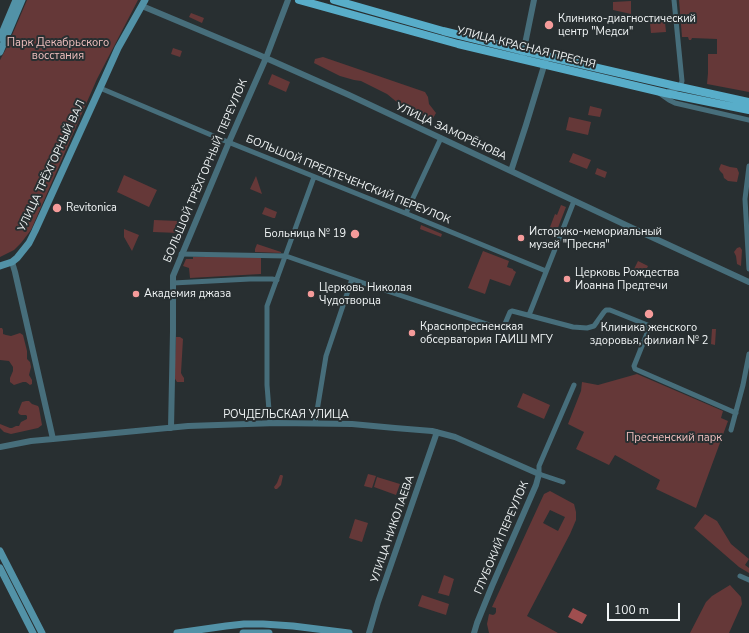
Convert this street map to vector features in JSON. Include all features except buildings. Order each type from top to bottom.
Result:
[{"type":"main road","points":[[0,38],[16,0]]},
{"type":"main road","points":[[0,52],[22,0]]},
{"type":"main road","name":"УЛИЦА КРАСНАЯ ПРЕСНЯ","points":[[299,0],[458,44],[523,55],[749,102]]},
{"type":"main road","name":"УЛИЦА КРАСНАЯ ПРЕСНЯ","points":[[334,0],[523,55]]},
{"type":"main road","name":"УЛИЦА ТРЁХГОРНЫЙ ВАЛ","points":[[12,262],[23,251],[35,231],[118,48],[144,3]]},
{"type":"main road","name":"УЛИЦА КРАСНАЯ ПРЕСНЯ","points":[[546,60],[665,93],[749,110]]},
{"type":"main road","points":[[0,266],[12,262]]},
{"type":"main road","points":[[0,551],[42,633]]},
{"type":"main road","points":[[0,568],[33,633]]},
{"type":"main road","points":[[178,633],[244,624],[263,624],[349,633]]},
{"type":"main road","points":[[243,633],[269,633]]},
{"type":"street","name":"БОЛЬШОЙ ТРЁХГОРНЫЙ ПЕРЕУЛОК","points":[[171,428],[174,293],[173,276],[181,254],[266,58],[288,0]]},
{"type":"street","points":[[523,55],[534,0]]},
{"type":"street","points":[[665,93],[680,87],[682,79],[674,0]]},
{"type":"street","name":"УЛИЦА ЗАМОРЁНОВА","points":[[144,3],[349,95],[749,282]]},
{"type":"street","points":[[511,171],[546,60]]},
{"type":"street","name":"БОЛЬШОЙ ПРЕДТЕЧЕНСКИЙ ПЕРЕУЛОК","points":[[100,88],[546,271]]},
{"type":"street","points":[[651,89],[675,102],[749,120]]},
{"type":"street","points":[[406,213],[441,138]]},
{"type":"street","points":[[749,166],[745,199],[749,269]]},
{"type":"street","points":[[270,423],[267,379],[267,309],[314,177]]},
{"type":"street","points":[[529,316],[574,200]]},
{"type":"street","points":[[181,254],[286,256],[499,328],[504,326],[510,312],[512,311],[573,327],[587,328],[594,326],[604,312],[608,310],[650,326],[634,366],[635,369],[736,413]]},
{"type":"street","points":[[12,262],[53,439]]},
{"type":"street","points":[[173,283],[250,279],[277,280]]},
{"type":"street","points":[[315,423],[326,356],[352,279]]},
{"type":"street","points":[[731,430],[743,385],[749,354]]},
{"type":"street","name":"ГЛУБОКИЙ ПЕРЕУЛОК","points":[[474,633],[492,586],[536,485],[540,463],[574,384]]},
{"type":"street","name":"РОЧДЕЛЬСКАЯ УЛИЦА","points":[[0,447],[31,441],[193,426],[270,423],[352,424],[437,432],[455,437],[539,474],[563,482]]},
{"type":"street","name":"УЛИЦА НИКОЛАЕВА","points":[[369,633],[378,602],[437,432]]},
{"type":"street","points":[[740,576],[749,580]]},
{"type":"green space","name":"Парк Декабрьского восстания","points":[[27,0],[138,0],[97,79],[31,230],[14,250],[0,257],[0,60]]},
{"type":"green space","points":[[679,0],[749,0],[749,92],[707,84],[708,54],[717,54],[717,39],[692,38],[689,40],[688,37],[682,37]]},
{"type":"green space","points":[[631,1],[631,14],[613,10],[613,2]]},
{"type":"green space","points":[[191,13],[204,18],[202,23],[189,17]]},
{"type":"green space","points":[[665,22],[666,32],[651,33],[650,23]]},
{"type":"green space","points":[[173,48],[182,51],[180,57],[171,54]]},
{"type":"green space","points":[[323,57],[425,92],[428,97],[429,104],[436,113],[432,120],[405,107],[387,94],[361,81],[340,76],[314,63],[315,59]]},
{"type":"green space","points":[[272,74],[290,82],[286,92],[268,84]]},
{"type":"green space","points":[[590,106],[602,109],[600,117],[588,115]]},
{"type":"green space","points":[[569,117],[591,122],[588,135],[566,130]]},
{"type":"green space","points":[[573,153],[591,160],[587,169],[569,162]]},
{"type":"green space","points":[[721,164],[737,168],[739,173],[737,182],[728,181],[724,178],[719,169]]},
{"type":"green space","points":[[597,168],[607,172],[605,178],[595,174]]},
{"type":"green space","points":[[124,175],[157,190],[149,207],[117,192]]},
{"type":"green space","points":[[256,176],[262,194],[250,189]]},
{"type":"green space","points":[[561,205],[566,207],[554,238],[547,235],[555,214],[557,215]]},
{"type":"green space","points":[[265,207],[277,212],[275,218],[262,214]]},
{"type":"green space","points":[[154,220],[179,221],[179,233],[153,232]]},
{"type":"green space","points":[[421,225],[442,234],[441,237],[420,229]]},
{"type":"green space","points":[[124,229],[139,235],[132,251],[124,237]]},
{"type":"green space","points":[[257,244],[281,252],[281,253],[255,252]]},
{"type":"green space","points":[[740,247],[742,250],[741,266],[737,264],[734,252]]},
{"type":"green space","points":[[483,251],[509,261],[507,267],[516,272],[510,286],[490,279],[485,294],[468,288]]},
{"type":"green space","points":[[193,257],[261,257],[261,274],[190,278],[189,268],[183,266],[186,259],[193,259]]},
{"type":"green space","points":[[638,261],[648,266],[642,278],[632,273]]},
{"type":"green space","points":[[0,328],[3,330],[3,334],[6,335],[11,336],[20,333],[23,335],[27,351],[27,359],[30,362],[31,367],[29,375],[32,380],[32,384],[30,385],[23,382],[14,385],[10,382],[13,367],[9,361],[0,360]]},
{"type":"green space","points":[[712,329],[716,329],[715,345],[711,344]]},
{"type":"green space","points":[[176,337],[183,339],[181,373],[184,378],[184,382],[177,382],[174,377]]},
{"type":"green space","name":"Пресненский парк","points":[[637,374],[723,411],[721,418],[728,421],[696,508],[656,489],[660,480],[615,455],[609,465],[576,449],[584,432],[568,424],[581,391],[582,382],[598,385]]},
{"type":"green space","points":[[523,393],[550,405],[544,419],[517,407]]},
{"type":"green space","points":[[26,401],[38,406],[42,425],[38,428],[11,434],[4,432],[0,428],[0,424],[12,428],[19,426],[21,422],[27,419],[26,415],[21,415],[18,412],[22,402]]},
{"type":"green space","points":[[368,474],[376,476],[372,488],[364,486]]},
{"type":"green space","points":[[280,475],[283,476],[281,485],[275,489],[274,487]]},
{"type":"green space","points":[[377,477],[400,484],[396,495],[374,487]]},
{"type":"green space","points":[[550,491],[574,504],[576,512],[576,520],[570,534],[527,616],[558,633],[489,633],[487,624],[489,614],[493,615],[496,612],[496,608],[492,607],[544,494]],"holes":[[[550,510],[565,517],[558,531],[543,523]]]},
{"type":"green space","points":[[705,514],[717,521],[731,544],[749,559],[745,565],[749,568],[749,573],[739,567],[694,528]]},
{"type":"green space","points":[[355,519],[368,523],[362,542],[349,538]]},
{"type":"green space","points":[[444,575],[454,579],[449,596],[438,593]]},
{"type":"green space","points":[[730,585],[741,597],[742,604],[729,633],[690,633],[706,602],[712,596]]},
{"type":"green space","points":[[422,595],[449,604],[446,615],[418,606]]},
{"type":"shaded area","points":[[573,608],[587,615],[582,624],[568,617]]},
{"type":"place","name":"Клинико-диагностический центр \"Медси\"","points":[[549,25]]},
{"type":"place","name":"Revitonica","points":[[57,208]]},
{"type":"place","name":"Больница № 19","points":[[355,234]]},
{"type":"place","name":"Историко-мемориальный музей \"Пресня\"","points":[[521,238]]},
{"type":"place","name":"Церковь Рождества Иоанна Предтечи","points":[[567,279]]},
{"type":"place","name":"Академия джаза","points":[[136,294]]},
{"type":"place","name":"Церковь Николая Чудотворца","points":[[311,294]]},
{"type":"place","name":"Клиника женского здоровья, филиал № 2","points":[[649,314]]},
{"type":"place","name":"Краснопресненская обсерватория ГАИШ МГУ","points":[[412,333]]}]
